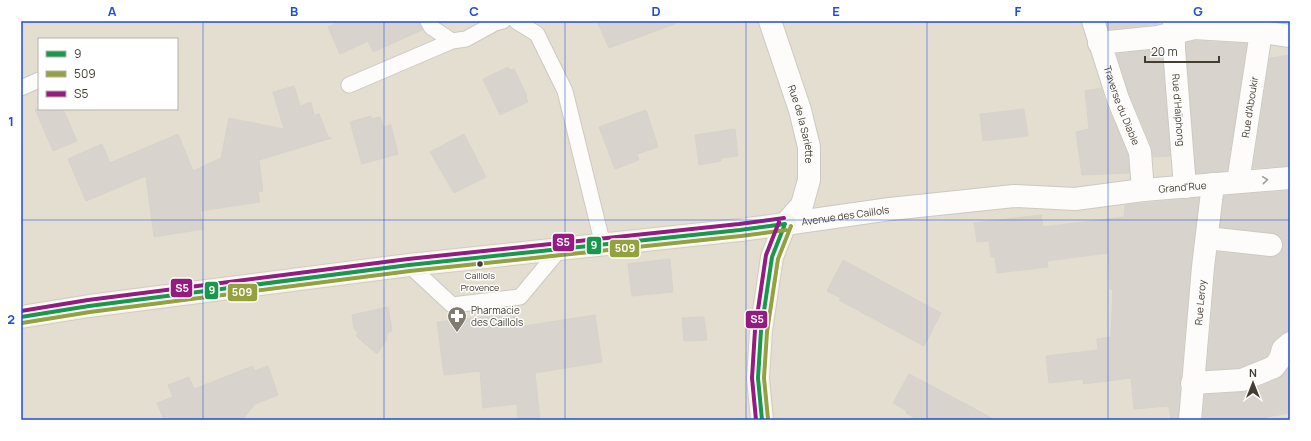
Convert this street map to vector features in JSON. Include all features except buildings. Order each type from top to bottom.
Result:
[{"type":"street","name":"Rue de la Sariette","points":[[770,21],[800,110],[809,148],[809,180],[802,205],[785,224]]},
{"type":"street","name":"Traverse du Diable","points":[[1093,21],[1118,99],[1140,152],[1142,190]]},
{"type":"street","points":[[1099,43],[1158,37],[1174,27],[1261,32],[1290,36]]},
{"type":"street","name":"Rue d'Haïphong","points":[[1174,27],[1185,187]]},
{"type":"street","name":"Rue d'Aboukir","points":[[1238,182],[1261,32]]},
{"type":"street","name":"Grand'Rue","points":[[1075,199],[1142,190],[1290,178]]},
{"type":"street","name":"Rue Leroy","points":[[1190,420],[1192,382],[1203,268],[1213,184]]},
{"type":"street","name":"Avenue des Caillols","points":[[21,317],[89,306],[409,265],[740,230],[890,209],[1014,196],[1075,199]]},
{"type":"street","points":[[762,420],[758,378],[762,331],[772,257],[785,224]]},
{"type":"street","points":[[1206,238],[1271,245]]},
{"type":"street","points":[[1192,382],[1242,380],[1274,367],[1280,359],[1283,349],[1290,343]]},
{"type":"lane","points":[[428,21],[431,28],[452,41]]},
{"type":"lane","points":[[349,85],[452,41],[466,39],[495,23],[503,21]]},
{"type":"lane","points":[[516,21],[538,34],[565,91],[603,244]]},
{"type":"lane","points":[[21,88],[38,80]]},
{"type":"lane","points":[[409,265],[452,305],[520,296],[560,249]]},
{"type":"shaded area","points":[[21,21],[1290,21],[1290,420],[21,420]]},
{"type":"transit line","name":"S5","points":[[21,311],[88,300],[408,259],[784,218]]},
{"type":"transit line","name":"S5","points":[[756,420],[752,378],[755,330],[766,255],[779,222]]},
{"type":"transit line","name":"9","points":[[21,317],[89,306],[409,265],[785,224]]},
{"type":"transit line","name":"9","points":[[762,420],[758,378],[761,331],[772,257],[785,224]]},
{"type":"transit line","name":"509","points":[[768,419],[764,378],[767,332],[778,259],[791,226]]},
{"type":"transit line","name":"509","points":[[22,323],[90,312],[410,271],[786,230]]},
{"type":"place","name":"Caillols Provence","points":[[480,264]]},
{"type":"place","name":"Pharmacie des Caillols","points":[[457,333]]}]
